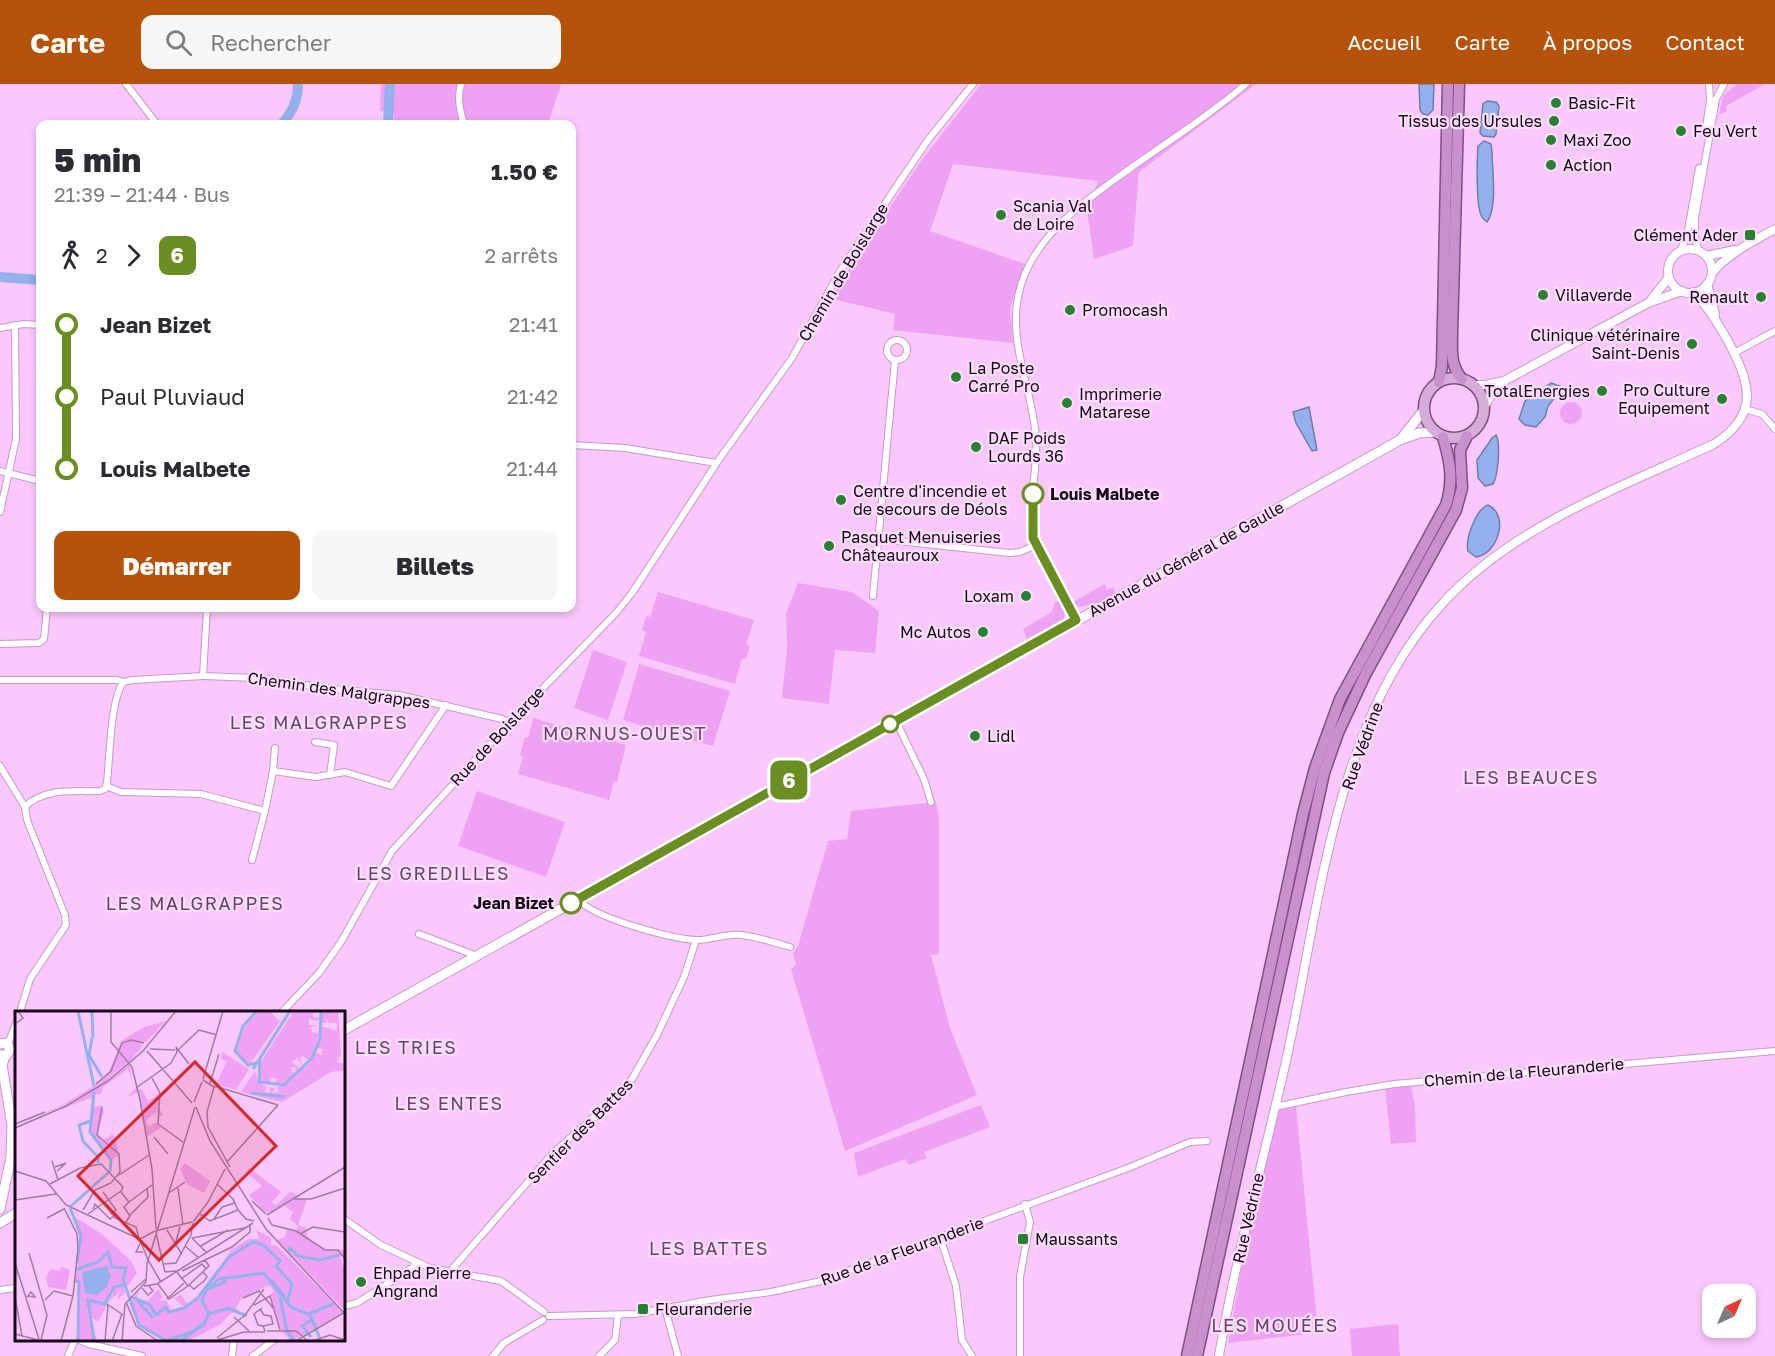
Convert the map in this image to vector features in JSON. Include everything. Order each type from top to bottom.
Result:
[{"type":"highway","points":[[1439,382],[1442,366],[1448,84]]},
{"type":"highway","points":[[1459,84],[1452,362],[1462,379]]},
{"type":"highway","points":[[1187,1356],[1303,814],[1315,768],[1340,699],[1446,505],[1451,487],[1451,468],[1439,434]]},
{"type":"highway","points":[[1197,1356],[1324,773],[1338,733],[1366,673],[1456,510],[1462,488],[1460,450],[1467,436]]},
{"type":"main road","points":[[1447,379],[1462,379],[1479,391],[1484,407],[1482,421],[1467,436],[1451,439],[1439,434],[1426,419],[1424,411],[1428,394],[1439,382],[1447,379]]},
{"type":"main road","name":"Avenue du Général de Gaulle","points":[[1400,440],[1424,411]]},
{"type":"main road","name":"Avenue du Général de Gaulle","points":[[345,1029],[1400,440],[1419,433],[1439,434]]},
{"type":"main road","points":[[0,1209],[11,1156],[12,1125],[2,1083],[5,1048]]},
{"type":"main road","points":[[0,1222],[15,1214]]},
{"type":"street","points":[[126,84],[154,120]]},
{"type":"street","points":[[461,84],[458,93],[463,120]]},
{"type":"street","name":"Chemin de Boislarge","points":[[716,463],[792,358],[839,273],[894,190],[928,140],[973,84]]},
{"type":"street","points":[[1076,620],[1036,545],[1031,529],[1036,438],[1016,326],[1017,300],[1027,269],[1047,237],[1073,210],[1246,84]]},
{"type":"street","points":[[1709,84],[1710,100],[1687,236],[1668,267],[1669,277],[1676,288],[1693,292],[1707,284],[1721,262],[1741,248],[1775,230]]},
{"type":"street","points":[[1698,250],[1695,218],[1716,99],[1724,84]]},
{"type":"street","points":[[1706,256],[1741,248]]},
{"type":"street","points":[[1678,253],[1686,249],[1698,250],[1710,261],[1712,273]]},
{"type":"street","points":[[1648,303],[1669,277]]},
{"type":"street","points":[[1707,284],[1716,321]]},
{"type":"street","points":[[1484,407],[1493,392],[1504,381],[1648,303],[1682,291]]},
{"type":"street","points":[[1693,292],[1716,321],[1742,369],[1747,385],[1745,409],[1762,414],[1775,429]]},
{"type":"street","points":[[0,512],[16,439],[15,325]]},
{"type":"street","points":[[0,328],[36,325]]},
{"type":"street","points":[[1734,353],[1775,331]]},
{"type":"street","points":[[873,596],[895,360]]},
{"type":"street","points":[[1473,385],[1504,381]]},
{"type":"street","name":"Rue Védrine","points":[[1219,1356],[1232,1285],[1298,1006],[1320,888],[1346,787],[1371,714],[1386,683],[1419,632],[1441,604],[1489,560],[1520,538],[1556,518],[1714,444],[1731,432],[1745,409]]},
{"type":"street","points":[[576,446],[624,448],[716,463]]},
{"type":"street","name":"Rue de Boislarge","points":[[283,1011],[319,973],[341,942],[392,851],[509,723],[623,605],[648,571],[716,463]]},
{"type":"street","points":[[0,471],[36,480]]},
{"type":"street","points":[[880,539],[1009,553],[1020,552],[1036,545]]},
{"type":"street","points":[[0,644],[39,643],[44,639],[47,612]]},
{"type":"street","points":[[203,676],[207,612]]},
{"type":"street","name":"Chemin des Malgrappes","points":[[0,681],[117,680],[123,682],[237,676],[408,697],[502,719],[509,723]]},
{"type":"street","points":[[25,807],[40,796],[55,792],[100,791],[106,786],[115,708],[123,682]]},
{"type":"street","points":[[273,771],[316,777],[345,772],[391,786],[446,705]]},
{"type":"street","points":[[896,721],[924,779],[932,802]]},
{"type":"street","points":[[315,742],[334,745],[330,775]]},
{"type":"street","points":[[252,860],[265,811],[275,748]]},
{"type":"street","points":[[0,766],[25,807],[27,820],[65,915],[66,925],[30,979],[20,1011]]},
{"type":"street","points":[[106,786],[121,792],[201,794],[265,811]]},
{"type":"street","points":[[578,899],[590,908],[642,929],[696,940],[737,934],[790,947]]},
{"type":"street","points":[[419,934],[477,956]]},
{"type":"street","name":"Sentier des Battes","points":[[452,1272],[453,1268],[554,1153],[602,1110],[632,1079],[652,1044],[684,977],[696,940]]},
{"type":"street","points":[[5,1048],[15,1025]]},
{"type":"street","name":"Chemin de la Fleuranderie","points":[[1275,1107],[1394,1084],[1775,1051]]},
{"type":"street","name":"Rue de la Fleuranderie","points":[[546,1316],[618,1316],[771,1292],[821,1281],[1128,1168],[1190,1142],[1207,1141]]},
{"type":"street","points":[[1020,1356],[1020,1277],[1030,1222],[1025,1204]]},
{"type":"street","points":[[345,1220],[381,1245],[430,1268],[501,1281],[546,1316],[504,1343],[493,1356]]},
{"type":"street","points":[[940,1238],[956,1286],[962,1340],[972,1356]]},
{"type":"street","points":[[345,1306],[357,1303],[412,1268],[416,1262]]},
{"type":"street","points":[[0,1290],[15,1288]]},
{"type":"street","points":[[665,1308],[678,1356]]},
{"type":"street","points":[[599,1356],[615,1340],[618,1316]]},
{"type":"street","points":[[68,1356],[76,1341]]},
{"type":"street","points":[[80,1341],[142,1356]]},
{"type":"street","points":[[232,1356],[234,1341]]},
{"type":"street","points":[[253,1356],[273,1341]]},
{"type":"shaded area","points":[[381,84],[561,84],[549,120],[394,120],[394,113],[380,111]]},
{"type":"shaded area","points":[[981,84],[1256,84],[1139,172],[1133,246],[1094,259],[1087,210],[1098,181],[953,164],[930,231],[1025,264],[1010,309],[1013,343],[893,330],[895,314],[829,298],[921,161]]},
{"type":"shaded area","points":[[1737,84],[1765,84],[1726,106],[1727,111],[1719,115],[1716,128],[1723,96]]},
{"type":"shaded area","points":[[1571,402],[1579,405],[1582,413],[1579,421],[1571,424],[1563,421],[1560,413],[1563,405]]},
{"type":"shaded area","points":[[798,583],[852,592],[879,611],[875,653],[835,650],[829,704],[782,698],[787,648],[786,613]]},
{"type":"shaded area","points":[[1105,584],[1107,590],[1113,587],[1116,594],[1095,604],[1078,607],[1073,602]]},
{"type":"shaded area","points":[[658,592],[754,620],[746,645],[750,646],[746,659],[742,658],[735,684],[639,656],[646,632],[642,630],[646,616],[650,617]]},
{"type":"shaded area","points":[[1060,601],[1065,614],[1063,621],[1028,643],[1023,629],[1052,612],[1055,602]]},
{"type":"shaded area","points":[[593,650],[627,662],[608,720],[574,708]]},
{"type":"shaded area","points":[[639,664],[730,691],[713,746],[623,720]]},
{"type":"shaded area","points":[[533,718],[626,745],[617,782],[614,782],[609,800],[518,774],[523,756],[520,755],[525,737],[528,738]]},
{"type":"shaded area","points":[[477,791],[565,822],[546,877],[458,846]]},
{"type":"shaded area","points":[[936,802],[939,820],[939,954],[931,955],[950,1028],[977,1095],[845,1151],[791,969],[796,965],[793,953],[798,946],[828,841],[847,839],[851,811]]},
{"type":"shaded area","points":[[1411,1085],[1415,1106],[1416,1142],[1391,1144],[1385,1088]]},
{"type":"shaded area","points":[[981,1105],[990,1127],[924,1152],[927,1158],[909,1165],[905,1159],[858,1177],[854,1153]]},
{"type":"shaded area","points":[[1296,1106],[1318,1333],[1228,1343],[1245,1249],[1278,1110]]},
{"type":"shaded area","points":[[1398,1324],[1400,1356],[1352,1356],[1350,1329]]},
{"type":"water","points":[[1419,84],[1434,84],[1433,110],[1428,115],[1423,114],[1420,110]]},
{"type":"water","points":[[1487,101],[1496,102],[1499,106],[1494,137],[1483,136],[1480,133],[1483,104]]},
{"type":"water","points":[[1484,141],[1491,144],[1493,178],[1492,207],[1487,222],[1483,219],[1479,209],[1477,171],[1478,146]]},
{"type":"water","points":[[1551,383],[1560,386],[1561,390],[1548,406],[1545,417],[1536,427],[1525,425],[1519,419],[1525,401]]},
{"type":"water","points":[[1309,407],[1317,450],[1312,451],[1296,423],[1293,412]]},
{"type":"water","points":[[1496,435],[1499,452],[1496,474],[1493,484],[1485,486],[1478,478],[1477,460]]},
{"type":"water","points":[[1488,505],[1495,510],[1498,517],[1500,525],[1498,534],[1490,549],[1476,557],[1468,551],[1468,539],[1479,512]]},
{"type":"waterway","points":[[285,120],[294,106],[298,84]]},
{"type":"waterway","points":[[388,120],[390,84]]},
{"type":"waterway","points":[[0,277],[36,280]]},
{"type":"bus line","name":"6","points":[[571,903],[1076,620],[1034,543],[1031,529],[1033,494]]},
{"type":"place","name":"Basic-Fit","points":[[1556,103]]},
{"type":"place","name":"Tissus des Ursules","points":[[1554,121]]},
{"type":"place","name":"Feu Vert","points":[[1681,131]]},
{"type":"place","name":"Maxi Zoo","points":[[1551,140]]},
{"type":"place","name":"Action","points":[[1551,165]]},
{"type":"place","name":"Scania Val de Loire","points":[[1001,215]]},
{"type":"place","name":"Clément Ader","points":[[1750,235]]},
{"type":"place","name":"Villaverde","points":[[1543,295]]},
{"type":"place","name":"Renault","points":[[1761,297]]},
{"type":"place","name":"Promocash","points":[[1070,310]]},
{"type":"place","name":"Clinique vétérinaire Saint-Denis","points":[[1692,344]]},
{"type":"place","name":"La Poste Carré Pro","points":[[956,377]]},
{"type":"place","name":"TotalEnergies","points":[[1602,391]]},
{"type":"place","name":"Pro Culture Equipement","points":[[1722,399]]},
{"type":"place","name":"Imprimerie Matarese","points":[[1067,403]]},
{"type":"place","name":"DAF Poids Lourds 36","points":[[976,447]]},
{"type":"place","name":"Louis Malbete","points":[[1033,494]]},
{"type":"place","name":"Centre d'incendie et de secours de Déols","points":[[841,500]]},
{"type":"place","name":"Pasquet Menuiseries Châteauroux","points":[[829,546]]},
{"type":"place","name":"Loxam","points":[[1026,596]]},
{"type":"place","name":"Mc Autos","points":[[983,632]]},
{"type":"place","name":"Lidl","points":[[975,736]]},
{"type":"place","name":"Jean Bizet","points":[[571,903]]},
{"type":"place","name":"Maussants","points":[[1023,1239]]},
{"type":"place","name":"Ehpad Pierre Angrand","points":[[361,1282]]},
{"type":"place","name":"Fleuranderie","points":[[643,1309]]},
{"type":"district","name":"LES MALGRAPPES","points":[[319,723]]},
{"type":"district","name":"MORNUS-OUEST","points":[[625,734]]},
{"type":"district","name":"LES BEAUCES","points":[[1531,778]]},
{"type":"district","name":"LES GREDILLES","points":[[433,874]]},
{"type":"district","name":"LES MALGRAPPES","points":[[195,904]]},
{"type":"district","name":"LES TRIES","points":[[406,1048]]},
{"type":"district","name":"LES ENTES","points":[[449,1104]]},
{"type":"district","name":"LES BATTES","points":[[709,1249]]},
{"type":"district","name":"LES MOUÉES","points":[[1275,1326]]}]
